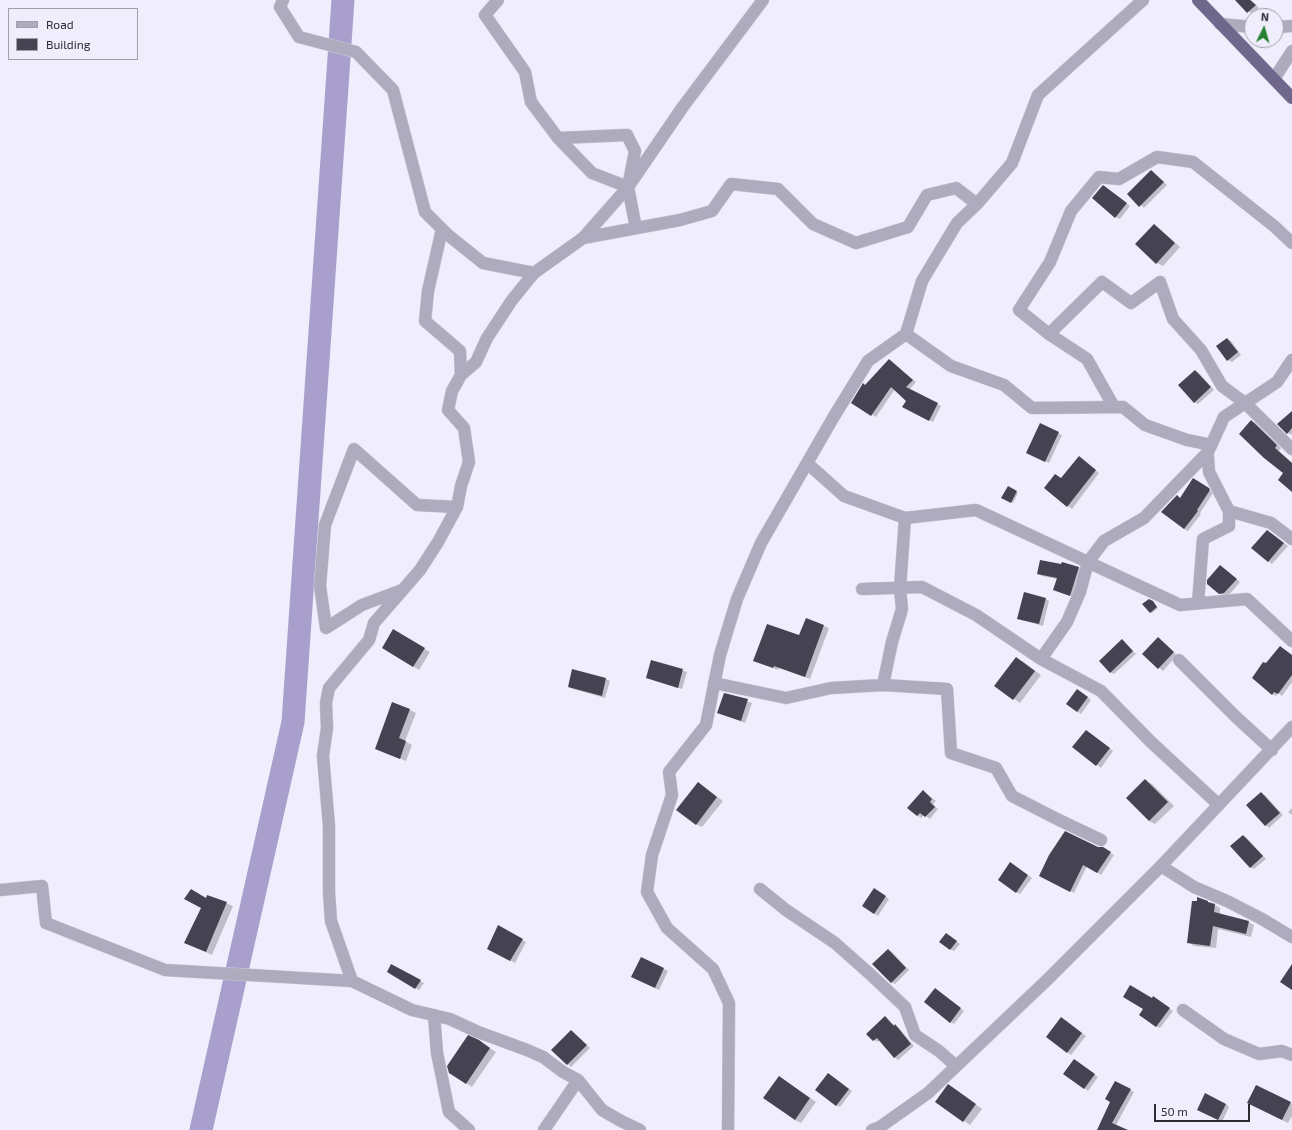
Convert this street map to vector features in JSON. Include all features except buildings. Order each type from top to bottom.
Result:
[{"type":"highway","points":[[1198,0],[1292,98]]},
{"type":"street","points":[[283,0],[280,8],[299,37],[356,52],[393,90],[425,212],[442,229],[483,263],[534,273]]},
{"type":"street","points":[[498,0],[485,15],[525,72],[531,102],[558,138],[592,173],[628,187]]},
{"type":"street","points":[[352,981],[331,921],[329,893],[329,826],[323,756],[327,728],[326,702],[329,688],[365,646],[369,640],[374,623],[420,570],[438,542],[457,507],[460,486],[469,462],[464,428],[448,410],[452,391],[461,375],[476,362],[487,338],[512,300],[534,273],[583,238],[628,187],[682,108],[763,0]]},
{"type":"street","points":[[728,1130],[729,1003],[714,969],[667,928],[647,892],[652,855],[672,795],[669,772],[706,726],[720,655],[737,599],[761,543],[833,418],[868,361],[906,334],[922,281],[957,223],[977,204],[1012,163],[1038,95],[1143,0]]},
{"type":"street","points":[[1220,24],[1244,26]]},
{"type":"street","points":[[1274,79],[1292,51]]},
{"type":"street","points":[[558,138],[627,135],[635,151],[628,187],[636,228]]},
{"type":"street","points":[[1114,407],[1088,359],[1049,334],[1019,310],[1050,262],[1071,211],[1098,177],[1119,179],[1157,157],[1193,162],[1274,226],[1292,243]]},
{"type":"street","points":[[583,238],[680,220],[712,211],[731,184],[778,189],[813,224],[856,243],[908,227],[927,195],[956,188],[977,204]]},
{"type":"street","points":[[442,229],[428,291],[425,321],[460,351],[461,375]]},
{"type":"street","points":[[1049,334],[1102,282],[1131,303],[1160,282],[1173,319],[1202,350],[1222,386],[1245,403],[1292,449]]},
{"type":"street","points":[[906,334],[951,366],[1004,385],[1032,408],[1123,407],[1145,425],[1187,440],[1207,444],[1209,472],[1229,512],[1229,526],[1203,539],[1198,603]]},
{"type":"street","points":[[1041,660],[1067,622],[1080,592],[1088,562],[1104,541],[1144,518],[1208,452],[1224,417],[1277,382],[1291,365]]},
{"type":"street","points":[[404,589],[362,605],[326,628],[320,586],[324,525],[354,450],[417,504],[457,507]]},
{"type":"street","points":[[807,463],[844,496],[905,518],[976,510],[1180,605],[1247,599],[1292,641]]},
{"type":"street","points":[[1229,512],[1271,523],[1292,539]]},
{"type":"street","points":[[884,685],[892,642],[902,609],[900,588],[905,518]]},
{"type":"street","points":[[862,589],[922,587],[976,615],[1041,660],[1101,691],[1151,742],[1219,805]]},
{"type":"street","points":[[1179,660],[1236,717],[1272,750]]},
{"type":"street","points":[[714,683],[786,698],[831,688],[884,685],[947,689],[950,753],[996,768],[1012,796],[1101,840]]},
{"type":"street","points":[[872,1130],[880,1127],[928,1093],[1047,980],[1161,866],[1272,750],[1292,727]]},
{"type":"street","points":[[1161,866],[1194,887],[1227,901],[1262,919],[1292,937]]},
{"type":"street","points":[[0,890],[42,886],[46,923],[165,970],[352,981],[412,1010],[450,1019],[478,1032],[543,1057],[563,1072],[578,1080],[602,1110],[621,1122],[640,1130]]},
{"type":"street","points":[[760,889],[786,910],[835,943],[870,974],[905,1007],[915,1036],[939,1051],[956,1066]]},
{"type":"street","points":[[1183,1010],[1224,1038],[1260,1054],[1282,1052],[1292,1055]]},
{"type":"street","points":[[434,1015],[437,1053],[449,1112],[470,1130]]},
{"type":"street","points":[[544,1130],[578,1080]]},
{"type":"waterway","points":[[201,1130],[293,722],[343,0]]}]
